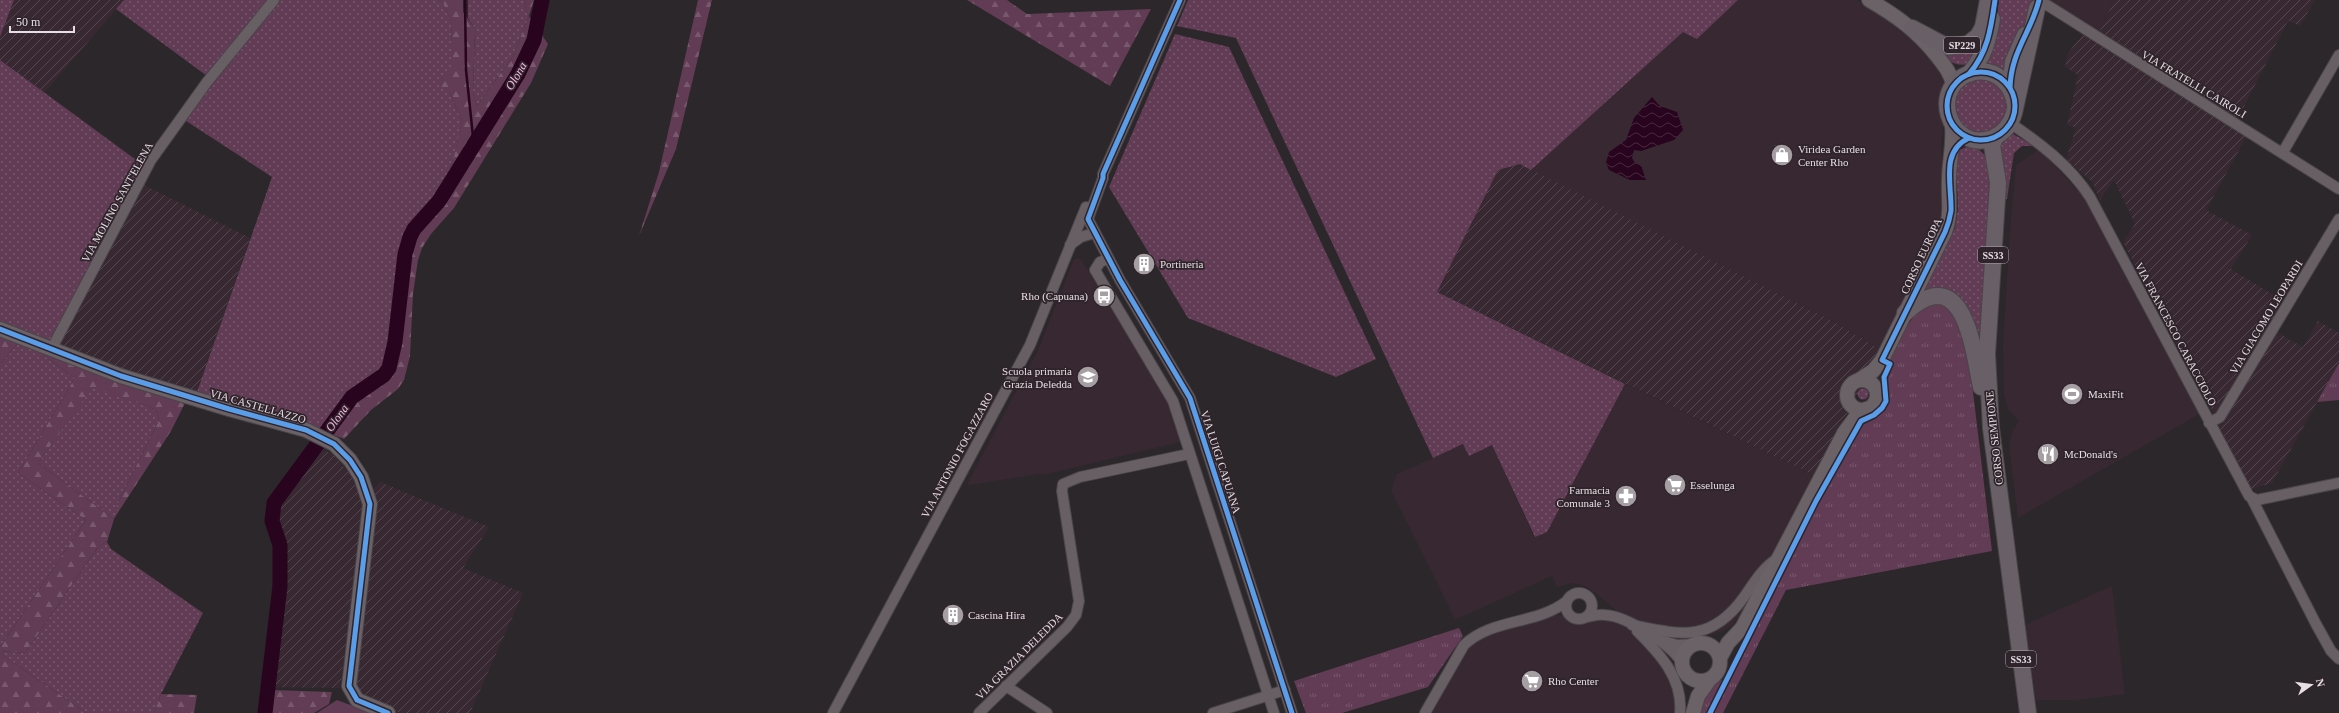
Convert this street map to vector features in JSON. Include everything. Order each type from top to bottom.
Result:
[{"type":"main road","name":"SP229","points":[[1869,0],[1897,16],[1912,28],[1938,58],[1963,78]]},
{"type":"main road","name":"SP229","points":[[1912,28],[1948,47],[1968,44],[1978,36],[1983,27],[1988,0]]},
{"type":"main road","points":[[1974,139],[1959,132],[1952,125],[1948,115],[1947,105],[1963,78],[1985,51],[1995,0]]},
{"type":"main road","points":[[2015,105],[2010,88],[2011,72],[2016,52],[2038,4]]},
{"type":"main road","points":[[1950,160],[1957,146],[1974,139],[1996,136],[2010,123],[2038,4]]},
{"type":"main road","points":[[1963,78],[1978,72],[1992,74],[2001,78],[2010,88]]},
{"type":"main road","name":"CORSO EUROPA","points":[[1859,380],[1873,371],[1882,360],[1949,222],[1951,211],[1949,181],[1950,160],[1953,144],[1952,125]]},
{"type":"main road","name":"CORSO SEMPIONE","points":[[1996,136],[1992,145],[1998,183],[1987,354],[1991,428],[2028,713]]},
{"type":"main road","name":"CORSO SEMPIONE","points":[[1974,139],[1988,148],[1995,162]]},
{"type":"main road","points":[[1906,313],[1919,302],[1938,297],[1952,301],[1960,309],[1968,326],[1991,428]]},
{"type":"main road","name":"VIA CASTELLAZZO","points":[[0,329],[121,376],[229,409],[306,430],[334,444],[356,469],[366,488],[370,504],[349,686],[357,700],[388,713]]},
{"type":"main road","name":"CORSO EUROPA","points":[[1878,394],[1878,376],[1882,360]]},
{"type":"main road","points":[[1693,711],[1702,688],[1717,673],[1720,658],[1728,643],[1742,628],[1843,436],[1855,418],[1874,404],[1878,394],[1875,386],[1871,382],[1859,380],[1850,386],[1848,399],[1849,414],[1843,436]]},
{"type":"main road","points":[[1848,399],[1855,408],[1866,409]]},
{"type":"main road","points":[[1693,711],[1692,687],[1684,669],[1685,652],[1701,644],[1719,640],[1745,620]]},
{"type":"main road","points":[[1701,644],[1713,647],[1720,658]]},
{"type":"main road","points":[[1684,669],[1694,680],[1710,679]]},
{"type":"street","name":"VIA MOLINO SANT'ELENA","points":[[52,348],[151,160],[207,82],[274,0]]},
{"type":"street","points":[[1070,245],[1077,239],[1094,233],[1089,222],[1088,214],[1103,178],[1103,174],[1180,0]]},
{"type":"street","name":"VIA FRATELLI CAIROLI","points":[[2038,4],[2047,5],[2094,36],[2283,152],[2339,189]]},
{"type":"street","points":[[2283,152],[2339,55]]},
{"type":"street","name":"VIA FRANCESCO CARACCIOLO","points":[[2010,123],[2039,143],[2083,186],[2244,489],[2252,499],[2316,624],[2331,651],[2339,659]]},
{"type":"street","name":"VIA ANTONIO FOGAZZARO","points":[[833,713],[1030,346],[1099,176],[1103,174]]},
{"type":"street","name":"VIA GIACOMO LEOPARDI","points":[[2209,423],[2220,417],[2339,218]]},
{"type":"street","name":"VIA LUIGI CAPUANA","points":[[1094,233],[1190,398],[1292,713]]},
{"type":"street","points":[[1108,259],[1100,262],[1095,270],[1173,401],[1274,713]]},
{"type":"street","name":"VIA GRAZIA DELEDDA","points":[[979,713],[1072,621],[1078,607],[1078,589],[1062,491],[1063,484],[1080,477],[1189,454]]},
{"type":"street","points":[[2252,499],[2257,500],[2339,483]]},
{"type":"street","points":[[1632,625],[1678,633],[1700,632],[1710,628],[1726,619],[1733,612],[1768,564],[1781,556]]},
{"type":"street","points":[[1425,713],[1464,645],[1469,640],[1497,627],[1542,615],[1558,608],[1576,593],[1588,596],[1614,617],[1659,639],[1677,645],[1701,644]]},
{"type":"street","points":[[1587,618],[1593,607],[1588,596]]},
{"type":"street","points":[[1567,600],[1566,608],[1573,618]]},
{"type":"street","points":[[1542,615],[1560,614],[1578,620],[1601,615],[1614,617]]},
{"type":"street","points":[[1632,625],[1669,667],[1678,690],[1680,713]]},
{"type":"street","points":[[1659,639],[1678,655],[1684,669]]},
{"type":"street","points":[[1006,686],[1047,713]]},
{"type":"street","points":[[1213,713],[1284,690]]},
{"type":"shaded area","points":[[14,0],[124,0],[44,93],[0,60],[0,37]]},
{"type":"shaded area","points":[[1738,0],[1857,0],[1899,23],[1915,35],[1943,74],[1946,91],[1941,145],[1944,207],[1936,232],[1880,349],[1831,320],[1531,170],[1684,31],[1697,39]]},
{"type":"shaded area","points":[[2046,0],[2114,0],[2097,36]]},
{"type":"shaded area","points":[[2114,0],[2315,0],[2300,26],[2288,21],[2234,126],[2248,134],[2206,210],[2252,235],[2231,269],[2287,303],[2271,329],[2303,347],[2318,321],[2339,333],[2339,363],[2272,483],[2251,489],[2217,428],[2215,416],[2123,242],[2135,224],[2114,180],[2100,200],[2092,182],[2066,159],[2076,128],[2067,125],[2078,75],[2065,67],[2068,53],[2083,34],[2095,41]]},
{"type":"shaded area","points":[[2039,149],[2083,196],[2136,287],[2203,412],[2018,518],[2009,447],[2012,432],[2019,421],[2008,410],[2004,394],[2003,346],[2010,230],[2016,165]]},
{"type":"shaded area","points":[[1520,164],[1831,320],[1880,349],[1815,476],[1437,292],[1498,170]]},
{"type":"shaded area","points":[[142,184],[250,238],[196,395],[59,347]]},
{"type":"shaded area","name":"Scuola primaria Grazia Deledda","points":[[1080,258],[1171,405],[1181,442],[1043,475],[1039,474],[970,485],[967,484],[1039,348],[1074,259]]},
{"type":"shaded area","points":[[1625,384],[1815,476],[1757,589],[1741,615],[1730,627],[1720,632],[1703,637],[1676,638],[1665,635],[1620,614],[1597,594],[1583,585],[1572,583],[1557,587],[1552,576],[1455,620],[1391,490],[1397,474],[1464,444],[1469,455],[1492,445],[1534,537],[1547,531]]},
{"type":"shaded area","points":[[318,446],[335,456],[352,477],[360,493],[363,506],[363,517],[340,688],[268,687],[280,586],[280,545],[272,521],[274,503]]},
{"type":"shaded area","points":[[380,482],[489,527],[463,568],[523,593],[470,713],[400,713],[361,698],[354,688],[371,492]]},
{"type":"shaded area","points":[[2112,586],[2125,694],[2078,700],[2036,700],[2025,625]]},
{"type":"shaded area","points":[[1560,615],[1577,620],[1596,616],[1631,626],[1673,678],[1678,713],[1432,713],[1465,645],[1469,641],[1542,616]]},
{"type":"green space","points":[[0,0],[14,0],[0,37]]},
{"type":"green space","points":[[124,0],[273,0],[207,76],[116,9]]},
{"type":"green space","points":[[279,0],[438,0],[443,3],[451,21],[453,69],[441,79],[450,93],[462,121],[450,177],[411,226],[399,253],[394,309],[385,364],[382,369],[347,393],[321,429],[196,395],[272,177],[183,119],[233,54]]},
{"type":"green space","points":[[438,0],[463,0],[463,12],[475,29],[473,93],[477,106],[513,56],[529,16],[548,44],[531,83],[454,208],[431,234],[422,248],[418,260],[413,294],[410,356],[404,380],[398,389],[371,410],[344,439],[329,433],[355,399],[386,379],[397,364],[407,256],[417,232],[440,206],[449,190],[451,170],[462,121],[450,93],[441,86],[441,79],[452,68],[451,21],[443,3]]},
{"type":"green space","points":[[468,0],[526,0],[525,6],[529,16],[513,56],[477,106],[473,93],[475,29],[468,18]]},
{"type":"green space","points":[[526,0],[534,0],[529,16],[525,6]]},
{"type":"green space","points":[[698,0],[712,0],[676,149],[639,236],[659,172]]},
{"type":"green space","points":[[967,0],[1007,0],[1027,14],[1151,9],[1110,86]]},
{"type":"green space","points":[[1188,0],[1738,0],[1697,39],[1683,32],[1531,170],[1520,164],[1498,170],[1437,292],[1625,384],[1547,532],[1535,537],[1492,445],[1469,456],[1463,444],[1433,458],[1236,38],[1177,26]]},
{"type":"green space","points":[[1999,0],[2033,0],[2025,28],[2002,73],[1984,64],[1996,28]]},
{"type":"green space","points":[[1175,34],[1229,47],[1376,359],[1336,377],[1188,318],[1109,187]]},
{"type":"green space","points":[[1981,39],[1969,64],[1955,64],[1944,57],[1937,50]]},
{"type":"green space","points":[[0,60],[143,165],[50,342],[0,324]]},
{"type":"green space","points":[[1976,77],[1996,81],[2010,106],[1998,130],[1971,133],[1956,122],[1954,105],[1955,94],[1961,86]]},
{"type":"green space","points":[[2013,134],[2034,146],[2022,146],[2014,153],[2007,199],[2004,199],[2004,176],[2000,150],[2003,140]]},
{"type":"green space","points":[[1969,146],[1977,148],[1986,156],[1992,188],[1979,369],[1919,299],[1955,228],[1958,209],[1956,156],[1959,150]]},
{"type":"green space","points":[[1933,303],[1947,305],[1966,333],[1992,551],[1786,590],[1723,713],[1700,713],[1703,698],[1711,687],[1723,679],[1816,501],[1861,426],[1884,411],[1888,402],[1888,378],[1894,363],[1889,360],[1897,342],[1915,314]]},
{"type":"green space","points":[[0,331],[22,339],[74,362],[184,399],[185,403],[171,431],[119,511],[116,507],[159,420],[157,413],[151,407],[92,388],[38,463],[114,519],[107,542],[99,546],[93,554],[25,653],[0,651],[0,647],[86,520],[18,473],[75,378],[21,339],[2,363],[0,362]]},
{"type":"green space","points":[[21,339],[75,378],[18,473],[86,520],[0,647],[0,362],[2,363]]},
{"type":"green space","points":[[2339,363],[2339,400],[2317,402]]},
{"type":"green space","points":[[92,387],[151,407],[157,413],[159,420],[116,507],[119,511],[114,519],[38,463]]},
{"type":"green space","points":[[1863,388],[1867,390],[1869,394],[1867,398],[1863,400],[1859,398],[1857,394],[1859,390]]},
{"type":"green space","points":[[107,542],[111,549],[203,613],[161,694],[154,713],[86,713],[0,653],[0,651],[25,653],[93,554],[99,546]]},
{"type":"green space","points":[[1459,628],[1463,636],[1428,687],[1342,713],[1306,713],[1294,681]]},
{"type":"green space","points":[[0,653],[86,713],[0,713]]},
{"type":"green space","points":[[272,690],[332,692],[329,704],[314,713],[270,713]]},
{"type":"green space","points":[[161,694],[197,695],[194,713],[154,713]]},
{"type":"green space","points":[[337,700],[372,713],[317,713]]},
{"type":"water","points":[[1652,97],[1660,106],[1677,112],[1683,130],[1674,140],[1641,151],[1634,150],[1632,158],[1635,163],[1641,165],[1646,180],[1630,180],[1609,170],[1606,163],[1609,152],[1626,140],[1634,118]]},
{"type":"waterway","name":"Olona","points":[[465,0],[466,70],[474,146]]},
{"type":"waterway","name":"Olona","points":[[265,713],[280,586],[280,545],[272,521],[274,503],[352,397],[384,375],[389,368],[395,342],[405,254],[410,237],[414,229],[439,201],[518,74],[534,40],[542,0]]},
{"type":"cycle path","points":[[1180,0],[1103,174],[1103,178],[1088,219],[1120,280],[1190,398],[1292,713]]},
{"type":"cycle path","points":[[1969,74],[1981,57],[1985,48],[1990,30],[1995,0]]},
{"type":"cycle path","points":[[2010,88],[2014,63],[2039,0]]},
{"type":"cycle path","points":[[1974,72],[1988,72],[2000,78],[2009,87],[2015,99],[2015,106],[2013,119],[2005,130],[1994,138],[1988,140],[1974,140],[1968,138],[1957,130],[1949,119],[1947,113],[1947,99],[1949,93],[1957,82],[1968,74],[1974,72]]},
{"type":"cycle path","points":[[1710,713],[1816,501],[1861,421],[1874,415],[1882,408],[1886,401],[1884,377],[1890,364],[1882,360],[1949,222],[1951,211],[1949,180],[1951,160],[1954,151],[1960,144],[1969,138]]},
{"type":"cycle path","points":[[0,329],[121,376],[229,409],[306,430],[334,444],[350,460],[361,477],[370,504],[349,686],[357,700],[388,713]]},
{"type":"place","name":"Viridea Garden Center Rho","points":[[1782,155]]},
{"type":"place","name":"Portineria","points":[[1144,264]]},
{"type":"place","name":"Rho (Capuana)","points":[[1104,296]]},
{"type":"place","name":"Scuola primaria Grazia Deledda","points":[[1088,377]]},
{"type":"place","name":"MaxiFit","points":[[2072,394]]},
{"type":"place","name":"McDonald's","points":[[2048,454]]},
{"type":"place","name":"Esselunga","points":[[1675,485]]},
{"type":"place","name":"Farmacia Comunale 3","points":[[1626,496]]},
{"type":"place","name":"Cascina Hira","points":[[953,615]]},
{"type":"place","name":"Rho Center","points":[[1532,681]]}]
